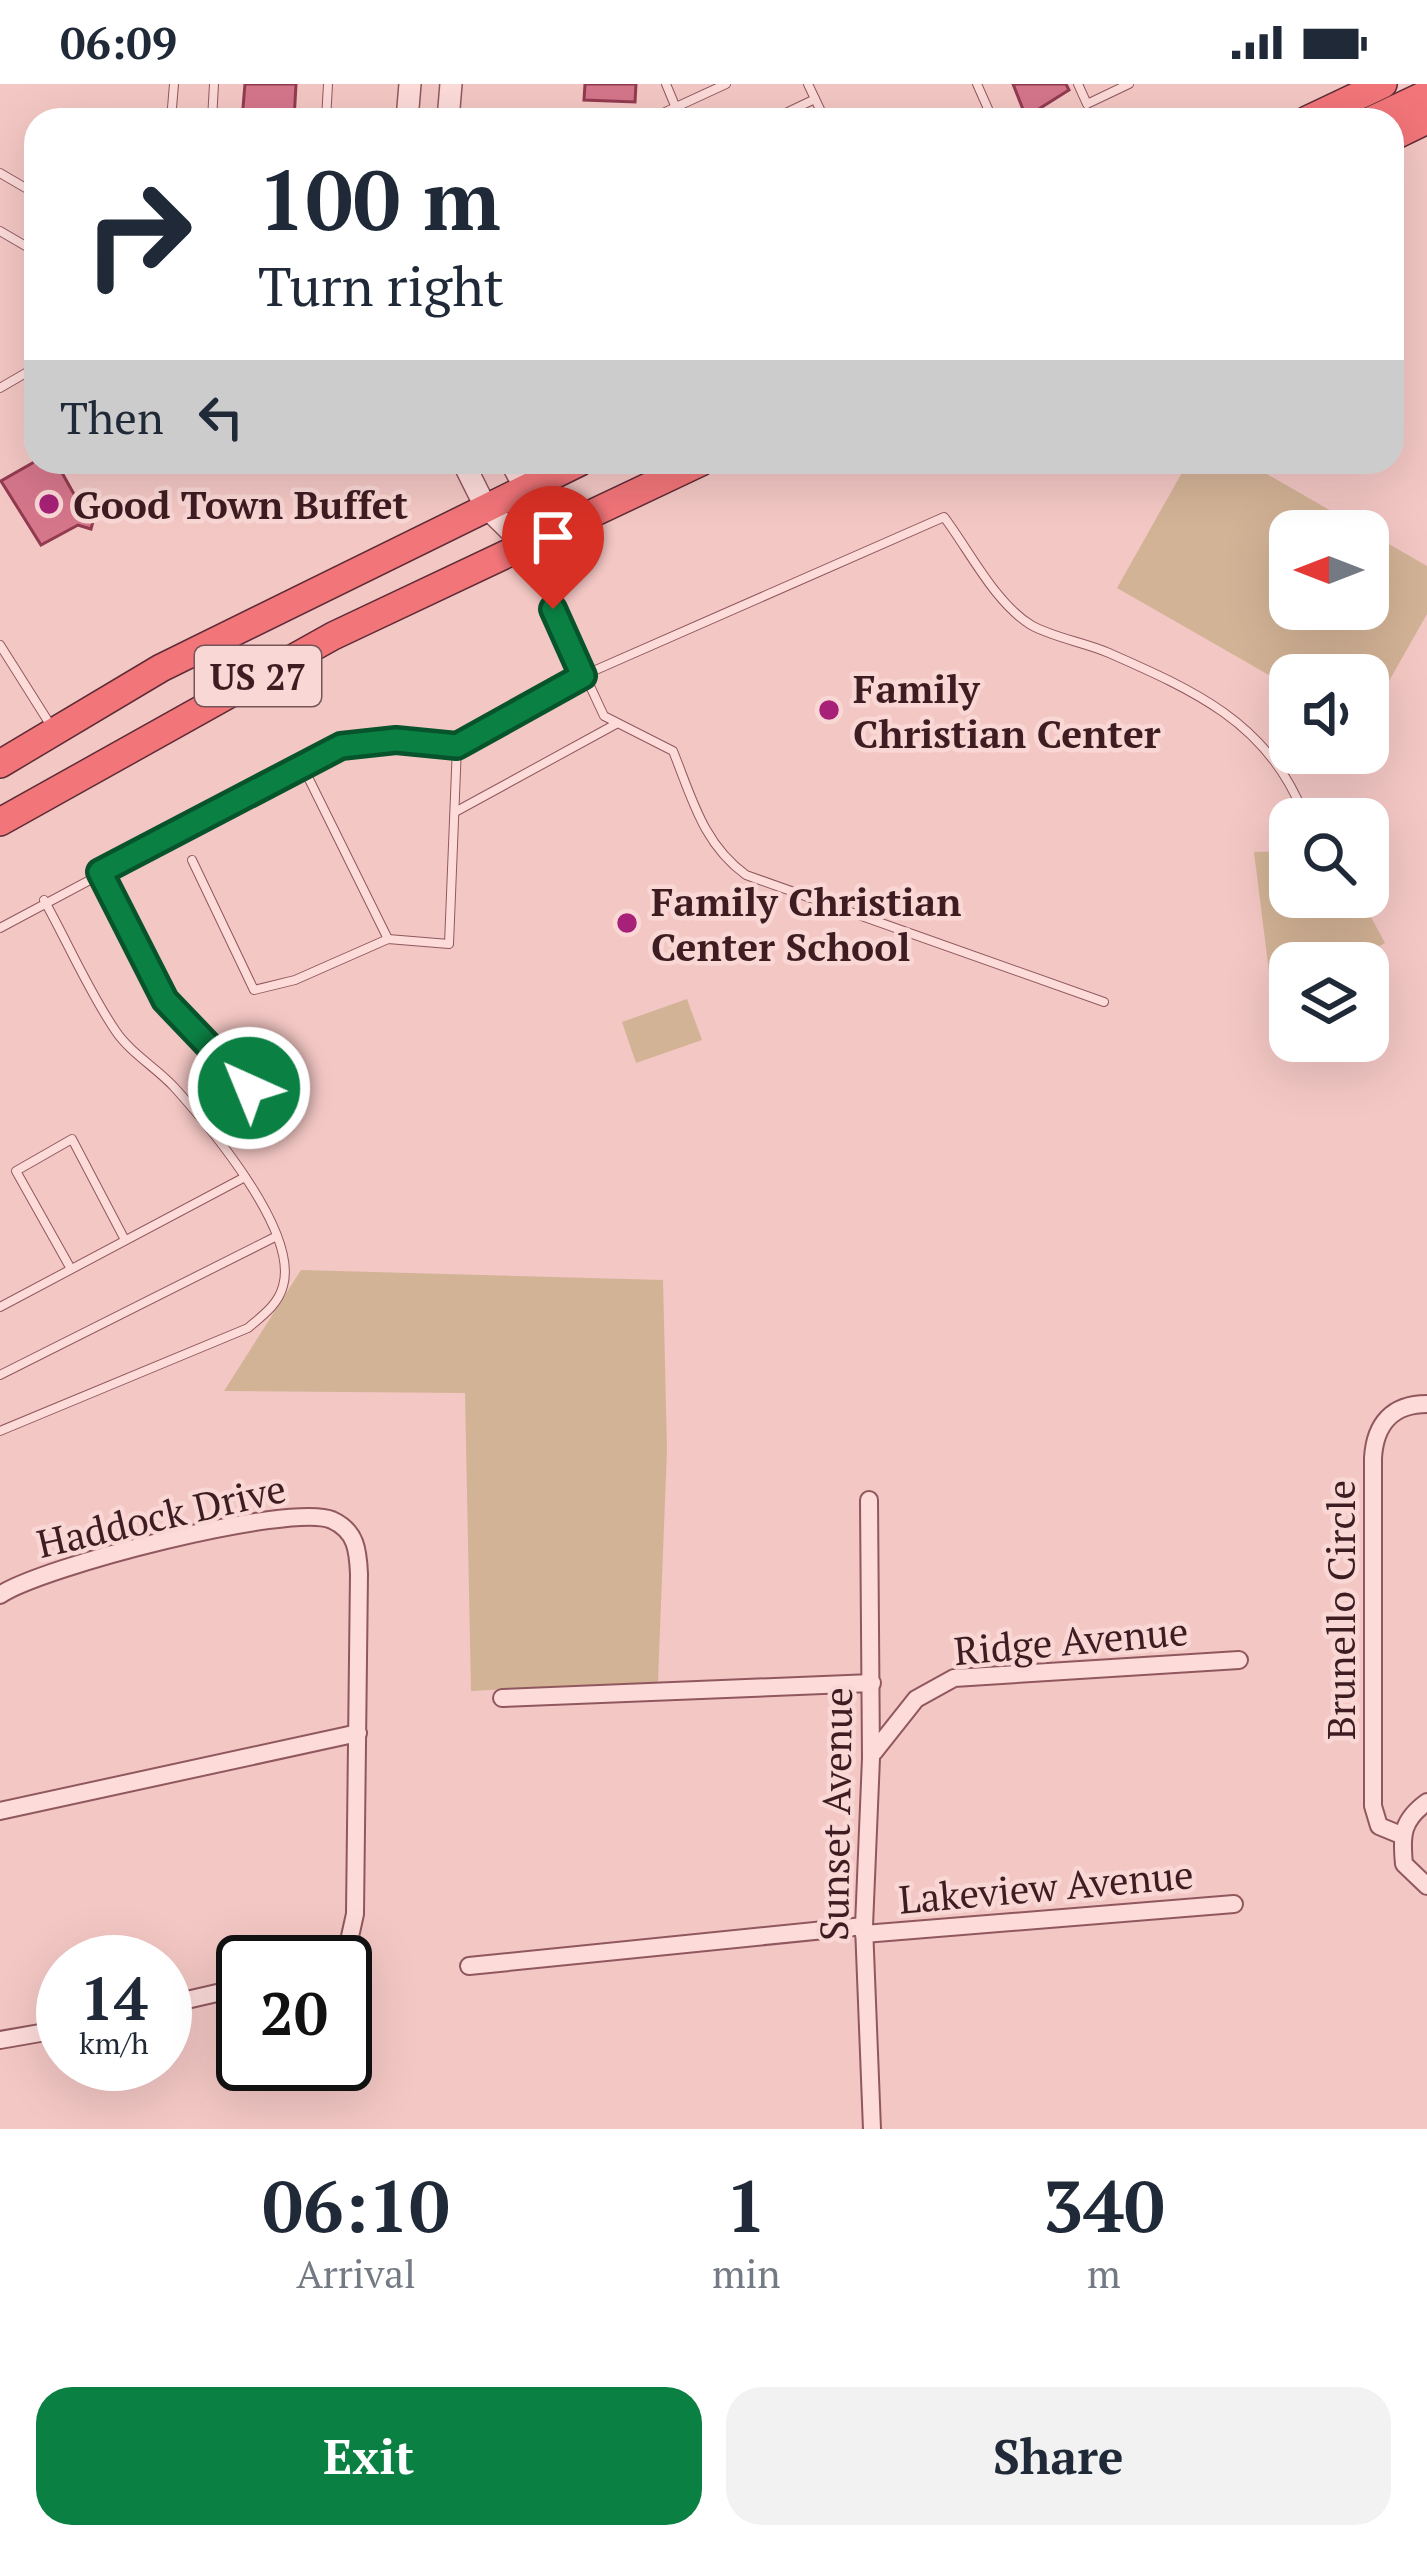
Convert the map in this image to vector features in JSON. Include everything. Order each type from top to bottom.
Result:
[{"type":"highway","points":[[1332,108],[1383,84]]},
{"type":"highway","points":[[1397,108],[1427,94]]},
{"type":"highway","name":"US 27","points":[[5,762],[161,668],[555,474]]},
{"type":"highway","name":"US 27","points":[[0,821],[224,694],[675,474]]},
{"type":"street","points":[[469,474],[485,506],[524,544]]},
{"type":"street","points":[[518,474],[525,488],[524,544]]},
{"type":"street","name":"Brunello Circle","points":[[1427,1404],[1390,1413],[1375,1434],[1373,1458],[1373,1806],[1378,1826],[1401,1835],[1404,1864],[1427,1886]]},
{"type":"street","name":"Sunset Avenue","points":[[869,1500],[872,1683],[864,1930],[872,2129]]},
{"type":"street","name":"Haddock Drive","points":[[0,1595],[34,1576],[95,1558],[284,1516],[328,1518],[347,1529],[358,1550],[351,1935]]},
{"type":"street","name":"Ridge Avenue","points":[[871,1758],[896,1717],[935,1686],[955,1678],[1239,1660]]},
{"type":"street","points":[[502,1698],[872,1683]]},
{"type":"street","points":[[0,1811],[358,1733]]},
{"type":"street","points":[[1401,1835],[1409,1815],[1427,1802]]},
{"type":"street","name":"Lakeview Avenue","points":[[469,1966],[864,1930],[1234,1904]]},
{"type":"street","points":[[0,2040],[36,2034]]},
{"type":"lane","points":[[666,84],[676,108],[726,84]]},
{"type":"lane","points":[[808,84],[819,108]]},
{"type":"lane","points":[[1078,84],[1087,104],[1130,84]]},
{"type":"lane","points":[[796,108],[815,99]]},
{"type":"lane","points":[[0,928],[44,900],[341,746],[396,740],[457,746],[583,676],[944,517],[1002,597],[1030,624],[1108,652],[1259,737],[1286,771],[1298,798]]},
{"type":"lane","points":[[524,544],[604,716],[673,751],[708,838],[746,875],[1104,1003]]},
{"type":"lane","points":[[0,645],[54,730]]},
{"type":"lane","points":[[454,813],[617,723]]},
{"type":"lane","points":[[192,860],[254,989],[296,980],[388,939],[448,944],[457,746]]},
{"type":"lane","points":[[303,766],[388,939]]},
{"type":"lane","points":[[100,872],[165,1000],[249,1088]]},
{"type":"lane","points":[[0,1431],[248,1328],[272,1308],[283,1286],[285,1266],[245,1177],[174,1088],[118,1035],[44,900]]},
{"type":"lane","points":[[71,1269],[16,1171],[72,1139],[125,1240]]},
{"type":"lane","points":[[0,1306],[245,1177]]},
{"type":"lane","points":[[0,1375],[275,1237]]},
{"type":"shaded area","points":[[1181,474],[1267,474],[1329,510],[1269,510],[1269,630],[1389,630],[1389,544],[1427,566],[1427,614],[1389,681],[1389,654],[1269,654],[1269,675],[1117,588]]},
{"type":"shaded area","points":[[1254,852],[1269,852],[1269,918],[1371,918],[1384,942],[1269,942],[1269,972]]},
{"type":"shaded area","points":[[687,999],[702,1040],[636,1063],[622,1022]]},
{"type":"shaded area","points":[[301,1270],[663,1280],[667,1449],[658,1682],[471,1691],[465,1393],[224,1391]]},
{"type":"building","points":[[245,84],[296,84],[295,108],[243,108]]},
{"type":"building","points":[[585,84],[636,84],[635,102],[584,100]]},
{"type":"building","points":[[1013,84],[1066,84],[1069,90],[1040,108],[1022,108]]},
{"type":"building","name":"Good Town Buffet","points":[[24,468],[24,474],[63,474],[84,512],[95,514],[91,529],[78,525],[41,545],[1,481]]},
{"type":"place","name":"Good Town Buffet","points":[[49,504]]},
{"type":"place","name":"Family Christian Center","points":[[829,710]]},
{"type":"place","name":"Family Christian Center School","points":[[627,923]]},
{"type":"route","points":[[249,1088],[165,1000],[100,872],[341,746],[396,740],[457,746],[583,676],[553,609]]}]
